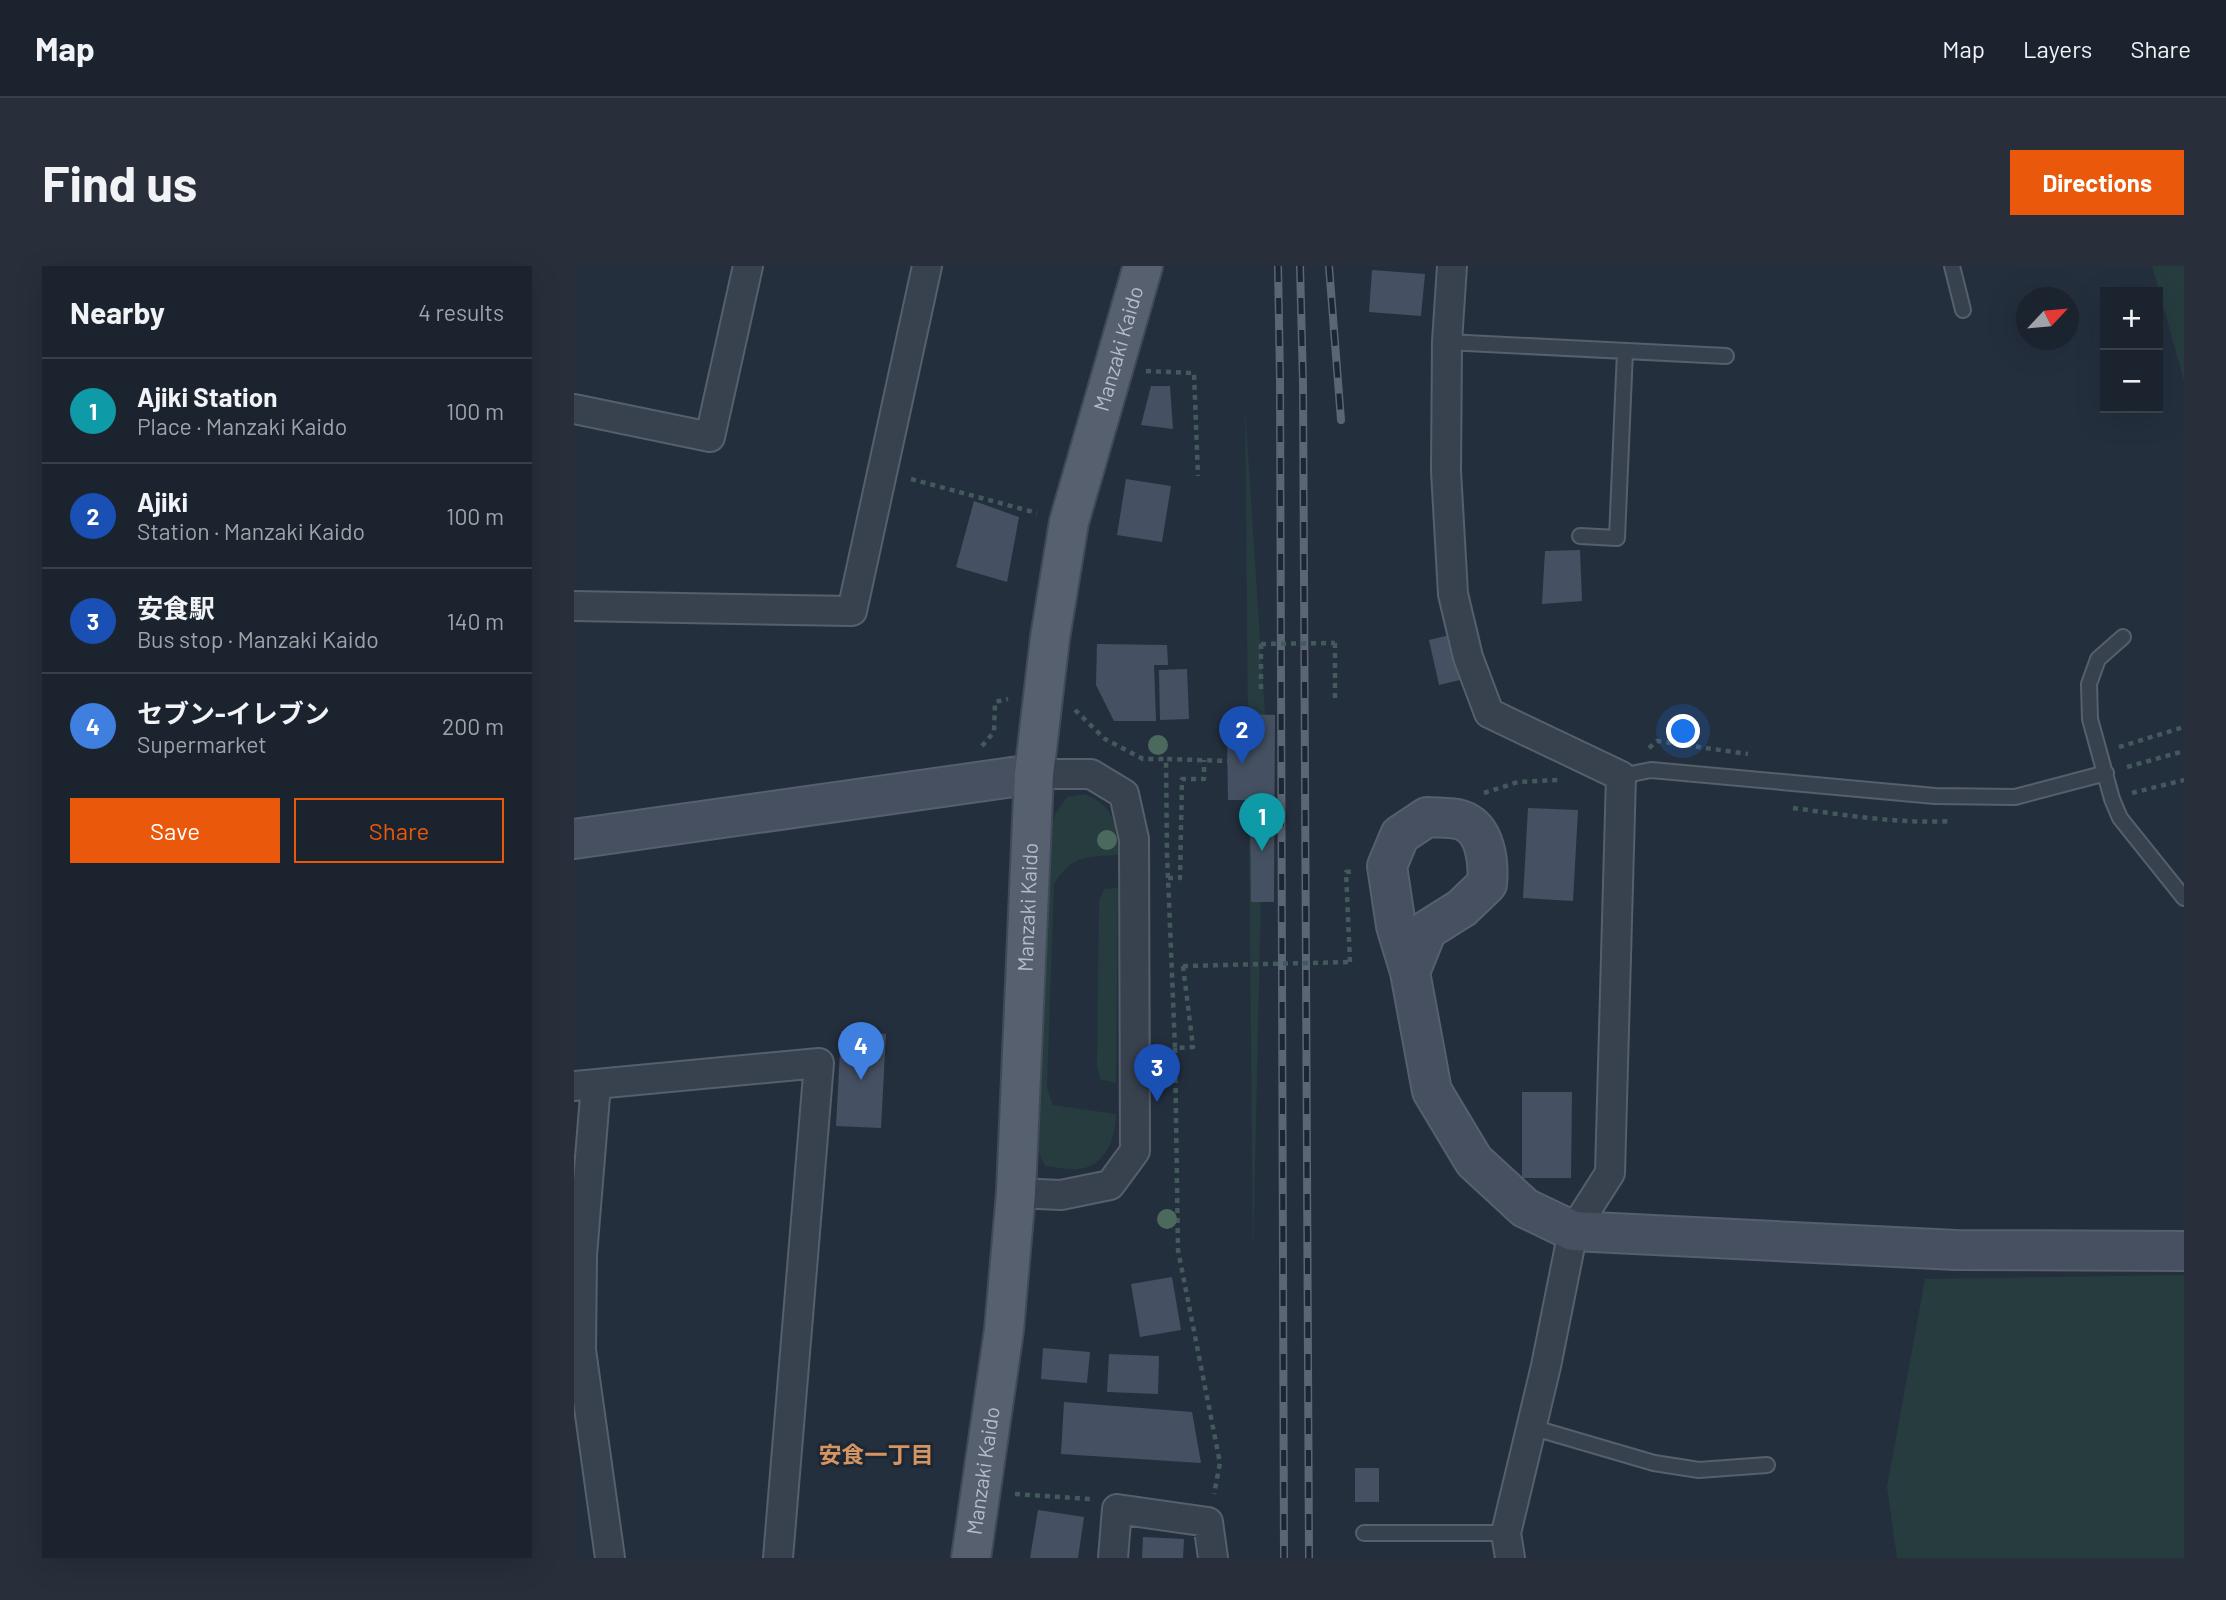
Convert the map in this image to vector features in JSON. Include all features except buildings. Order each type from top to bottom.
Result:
[{"type":"main road","name":"Manzaki Kaido","points":[[971,1558],[1004,1330],[1016,1193],[1034,774],[1050,638],[1069,522],[1143,266]]},
{"type":"street","points":[[574,409],[710,437],[748,266]]},
{"type":"street","points":[[574,606],[852,611],[927,266]]},
{"type":"street","points":[[1452,266],[1447,342],[1446,471],[1453,594],[1468,657],[1489,713],[1621,776],[1610,1173],[1573,1231],[1508,1546]]},
{"type":"street","points":[[574,839],[1034,774],[1091,774],[1124,794],[1134,839],[1135,1151],[1110,1185],[1061,1195],[1016,1193]]},
{"type":"street","points":[[1410,972],[1427,930],[1462,908],[1487,884],[1489,865],[1480,836],[1463,820],[1427,817],[1401,835],[1387,866],[1396,926],[1410,972],[1432,1091],[1474,1161],[1525,1208],[1573,1231],[1956,1250],[2184,1251]]},
{"type":"street","points":[[610,1558],[581,1350],[585,1085],[819,1063],[778,1558]]},
{"type":"street","points":[[1113,1558],[1117,1509],[1208,1522],[1213,1558]]},
{"type":"lane","points":[[1952,266],[1963,310]]},
{"type":"lane","points":[[1447,342],[1726,356]]},
{"type":"lane","points":[[1580,536],[1617,538],[1625,351]]},
{"type":"lane","points":[[2123,637],[2098,659],[2089,684],[2090,719],[2112,799],[2120,818],[2184,898]]},
{"type":"lane","points":[[1621,776],[1651,770],[1935,796],[2015,797],[2106,773]]},
{"type":"lane","points":[[1531,1427],[1654,1463],[1699,1470],[1767,1465]]},
{"type":"lane","points":[[1364,1533],[1508,1546]]},
{"type":"path","points":[[1145,371],[1194,373],[1198,476]]},
{"type":"path","points":[[910,478],[1069,522]]},
{"type":"path","points":[[1261,692],[1261,644],[1335,643],[1335,699]]},
{"type":"path","points":[[1069,705],[1105,738],[1143,759],[1228,761]]},
{"type":"path","points":[[2100,753],[2184,727]]},
{"type":"path","points":[[1621,776],[1657,741],[1752,754]]},
{"type":"path","points":[[2106,773],[2184,751]]},
{"type":"path","points":[[1166,759],[1178,1250],[1220,1463],[1208,1522]]},
{"type":"path","points":[[1168,878],[1181,878],[1182,779],[1204,779],[1204,760]]},
{"type":"path","points":[[1463,820],[1480,794],[1518,782],[1570,779]]},
{"type":"path","points":[[1175,1048],[1193,1047],[1183,966],[1350,962],[1346,872],[1387,866]]},
{"type":"path","points":[[1011,1494],[1095,1499],[1117,1509]]},
{"type":"green space","points":[[2152,266],[2184,266],[2184,381],[2163,306],[2163,287],[2158,287]]},
{"type":"green space","points":[[1245,408],[1265,714],[1253,1256]]},
{"type":"green space","points":[[1084,794],[1094,798],[1108,810],[1119,835],[1122,854],[1091,857],[1075,862],[1054,884],[1047,1088],[1053,1105],[1116,1114],[1114,1132],[1103,1156],[1088,1167],[1071,1169],[1045,1166],[1038,1151],[1046,850],[1055,814],[1067,797]]},
{"type":"green space","points":[[1118,888],[1116,1083],[1100,1079],[1097,1065],[1099,901],[1104,889]]},
{"type":"green space","points":[[2184,1275],[2184,1558],[1897,1558],[1887,1487],[1925,1279]]},
{"type":"railway","points":[[1278,266],[1284,1558]]},
{"type":"railway","points":[[1300,266],[1303,383],[1309,1558]]},
{"type":"railway","points":[[1329,266],[1341,420]]},
{"type":"place","name":"Ajiki","points":[[1242,764]]},
{"type":"place","name":"Ajiki Station","points":[[1262,851]]},
{"type":"place","name":"セブン-イレブン","points":[[861,1080]]},
{"type":"place","name":"安食駅","points":[[1157,1102]]},
{"type":"district","name":"安食一丁目","points":[[876,1455]]}]
